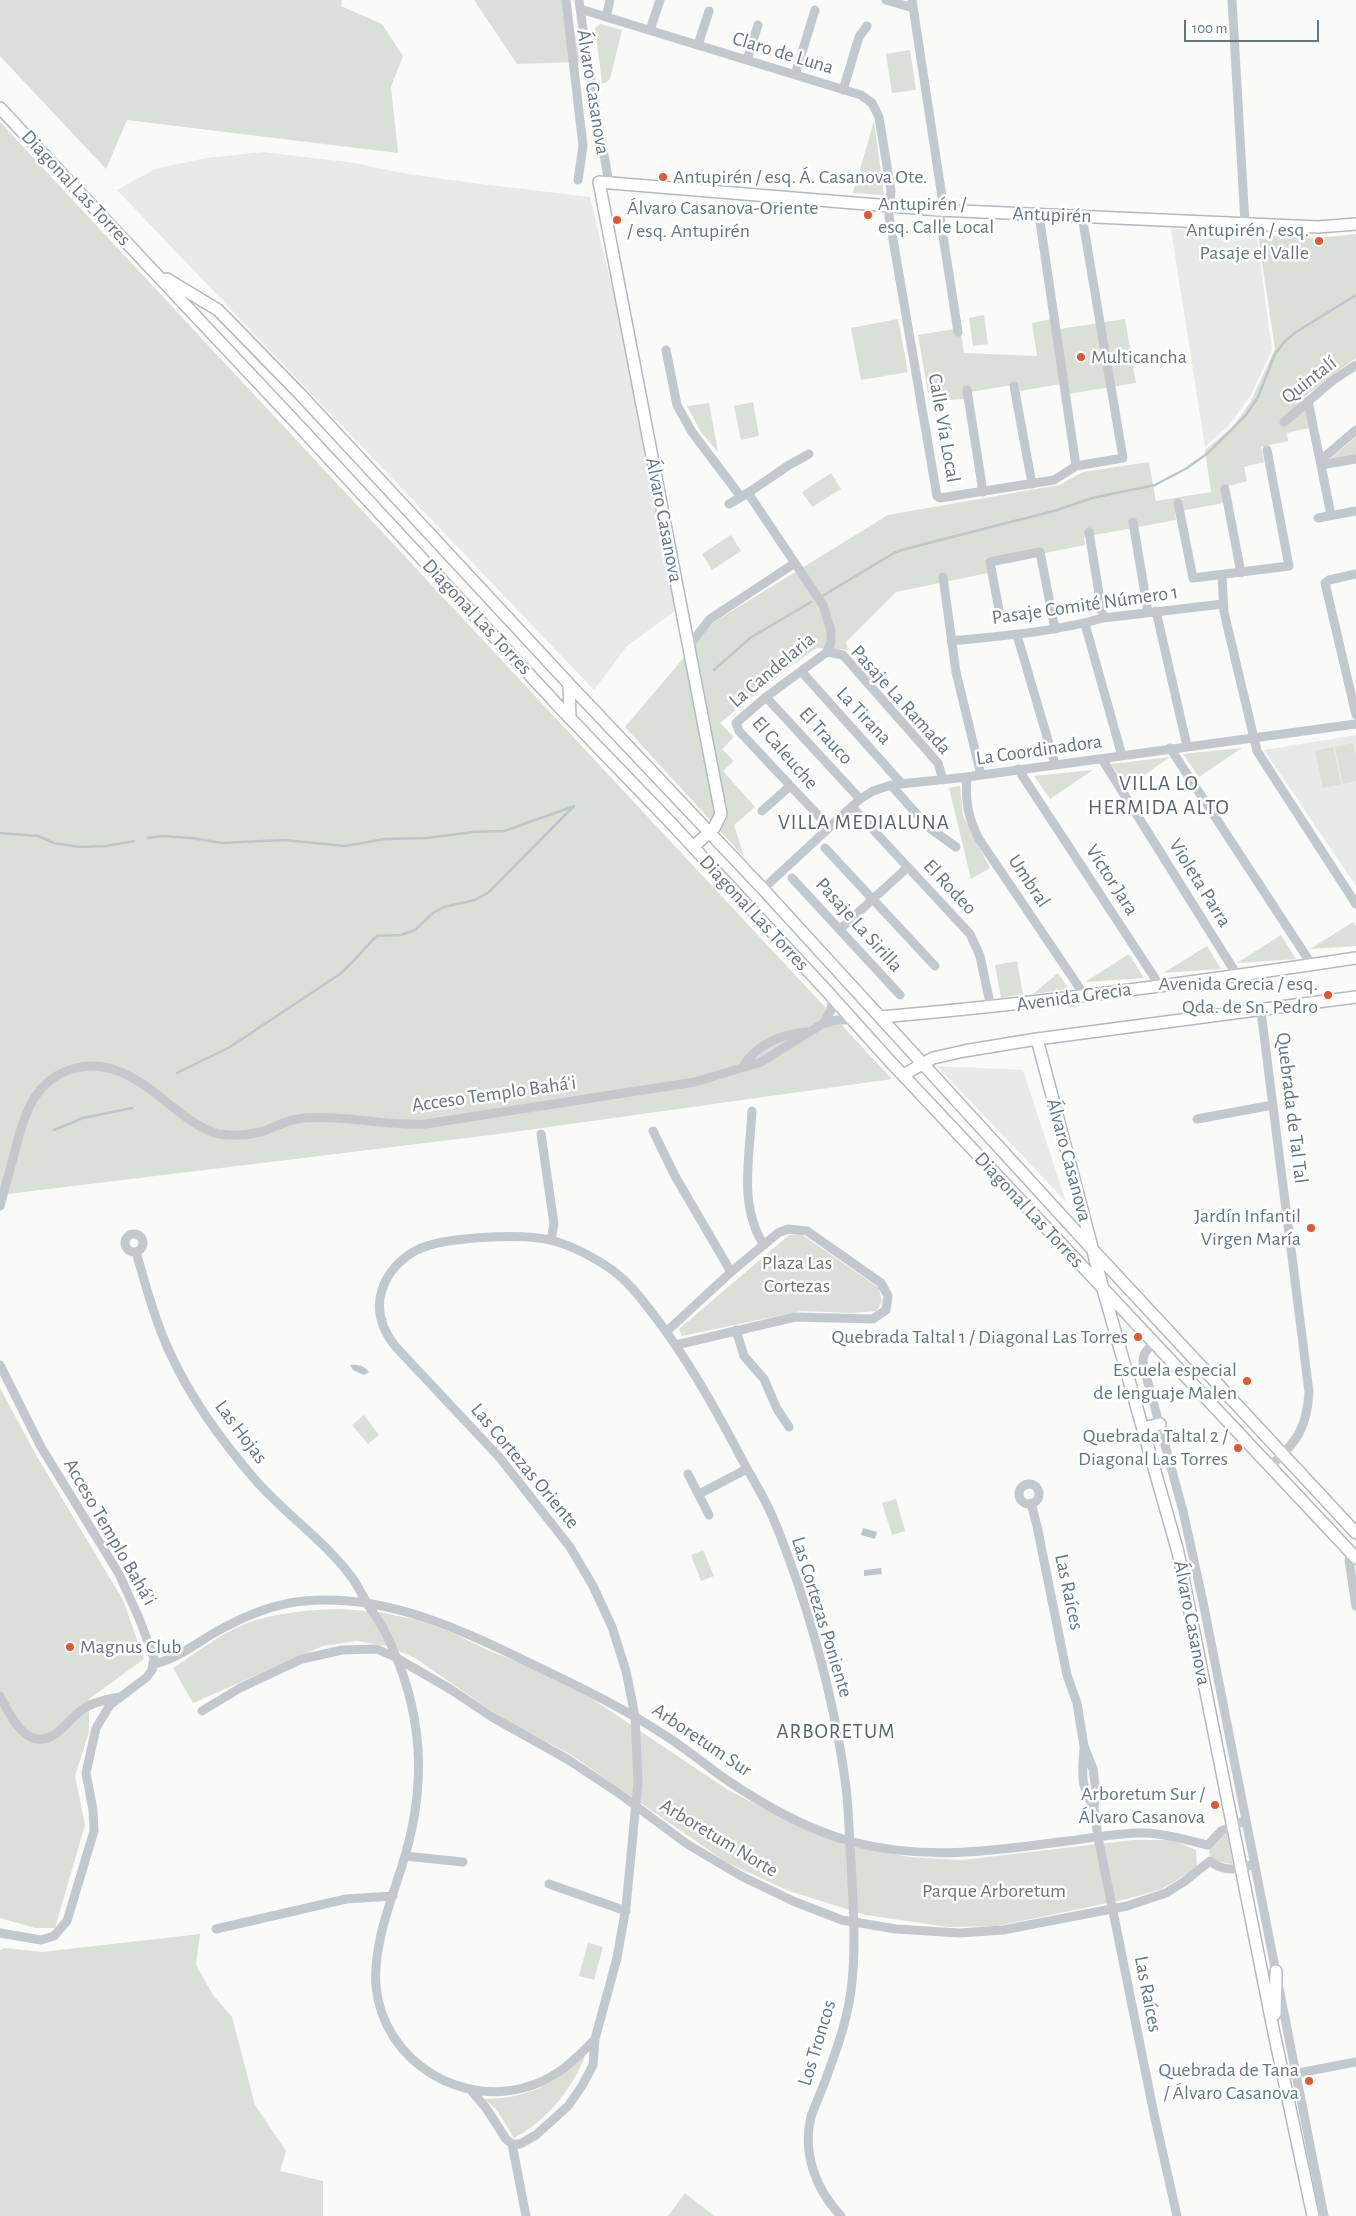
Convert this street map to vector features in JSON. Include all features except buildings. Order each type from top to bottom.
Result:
[{"type":"street","points":[[566,0],[583,146],[578,180]]},
{"type":"street","points":[[606,17],[610,0]]},
{"type":"street","points":[[650,30],[660,0]]},
{"type":"street","points":[[886,0],[912,4],[958,332]]},
{"type":"street","points":[[1232,0],[1245,223]]},
{"type":"street","name":"Claro de Luna","points":[[579,4],[606,17],[865,97],[878,112],[891,191],[889,206]]},
{"type":"street","name":"Álvaro Casanova","points":[[579,4],[620,282],[721,814],[719,821],[693,847]]},
{"type":"street","points":[[794,75],[815,10]]},
{"type":"street","points":[[698,45],[709,11]]},
{"type":"street","points":[[747,60],[758,25]]},
{"type":"street","points":[[843,90],[859,37],[867,26]]},
{"type":"street","name":"Diagonal Las Torres","points":[[0,108],[693,847],[1103,1289],[1354,1555]]},
{"type":"street","name":"Antupirén","points":[[604,183],[941,210],[1318,227],[1356,224]]},
{"type":"street","name":"Calle Vía Local","points":[[889,206],[889,216],[937,496],[940,498],[1054,480],[1076,466],[1122,458],[1082,216]]},
{"type":"street","points":[[1039,215],[1076,466]]},
{"type":"street","name":"Diagonal Las Torres","points":[[151,269],[218,310],[305,399],[708,833],[763,889],[1093,1250],[1356,1533]]},
{"type":"street","name":"La Candelaria","points":[[666,350],[677,405],[692,432],[745,495],[795,563],[823,605],[831,627],[831,642],[826,652],[766,696],[736,723]]},
{"type":"street","name":"Quintalí","points":[[1284,422],[1332,381],[1356,365]]},
{"type":"street","points":[[1014,386],[1032,484]]},
{"type":"street","points":[[967,390],[983,492]]},
{"type":"street","points":[[1308,401],[1331,515]]},
{"type":"street","points":[[1320,463],[1356,430]]},
{"type":"street","points":[[1178,503],[1193,578],[1222,576],[1289,566],[1267,450]]},
{"type":"street","points":[[729,504],[809,454]]},
{"type":"street","points":[[1320,463],[1356,459]]},
{"type":"street","points":[[1225,489],[1241,573]]},
{"type":"street","points":[[1318,518],[1356,511]]},
{"type":"street","points":[[1133,522],[1152,612],[1187,746]]},
{"type":"street","points":[[1089,532],[1103,618]]},
{"type":"street","points":[[999,610],[990,562],[1040,552],[1055,629]]},
{"type":"street","points":[[688,647],[710,619],[795,563]]},
{"type":"street","points":[[1356,574],[1329,580],[1325,584],[1356,715]]},
{"type":"street","points":[[943,576],[956,672],[981,775]]},
{"type":"street","points":[[1222,576],[1223,604],[1257,751],[1356,904]]},
{"type":"street","name":"Pasaje Comité Número 1","points":[[951,641],[1017,635],[1085,624],[1103,618],[1223,604]]},
{"type":"street","points":[[1085,624],[1122,756]]},
{"type":"street","points":[[1017,635],[1055,764]]},
{"type":"street","name":"Pasaje La Ramada","points":[[826,652],[843,655],[938,763],[943,780]]},
{"type":"street","name":"La Tirana","points":[[801,671],[902,784]]},
{"type":"street","points":[[569,684],[570,718]]},
{"type":"street","name":"El Trauco","points":[[766,696],[860,799]]},
{"type":"street","name":"El Caleuche","points":[[736,723],[739,731],[829,827]]},
{"type":"street","name":"La Coordinadora","points":[[763,889],[860,799],[873,791],[891,785],[967,777],[1356,724]]},
{"type":"street","points":[[1170,748],[1312,965]]},
{"type":"street","name":"Violeta Parra","points":[[1102,759],[1237,975]]},
{"type":"street","name":"Víctor Jara","points":[[1018,769],[1160,986]]},
{"type":"street","name":"Umbral","points":[[967,777],[966,802],[968,814],[979,839],[1085,996]]},
{"type":"street","points":[[891,785],[928,827],[956,847]]},
{"type":"street","points":[[762,811],[790,786]]},
{"type":"street","name":"El Rodeo","points":[[852,808],[965,928],[975,942],[991,1008]]},
{"type":"street","points":[[825,848],[935,966]]},
{"type":"street","points":[[840,929],[908,867]]},
{"type":"street","name":"Pasaje La Sirilla","points":[[792,878],[900,995]]},
{"type":"street","name":"Avenida Grecia","points":[[880,1017],[991,1008],[1356,958]]},
{"type":"street","points":[[824,1023],[831,1010],[832,997]]},
{"type":"street","name":"Avenida Grecia","points":[[903,1075],[940,1056],[1037,1039],[1356,997]]},
{"type":"street","name":"Quebrada de Tal Tal","points":[[1261,1011],[1309,1392],[1308,1412],[1303,1428],[1283,1455],[1270,1466]]},
{"type":"street","name":"Acceso Templo Bahá'i","points":[[0,1206],[22,1124],[33,1098],[43,1085],[57,1075],[81,1066],[106,1067],[129,1075],[201,1127],[218,1134],[229,1135],[260,1132],[286,1121],[305,1118],[403,1124],[441,1122],[680,1085],[766,1059],[824,1023],[837,1020],[852,1020]]},
{"type":"street","name":"Acceso Templo Bahá'i","points":[[743,1067],[754,1053],[768,1043],[789,1035],[808,1032]]},
{"type":"street","name":"Álvaro Casanova","points":[[1037,1039],[1103,1289],[1178,1552],[1274,2033],[1313,2216]]},
{"type":"street","points":[[1197,1119],[1274,1105]]},
{"type":"street","points":[[752,1111],[748,1208],[754,1227],[764,1245]]},
{"type":"street","points":[[652,1131],[675,1176],[731,1272]]},
{"type":"street","points":[[541,1134],[554,1224],[551,1240]]},
{"type":"street","points":[[666,1332],[731,1272],[764,1245],[783,1231],[795,1229],[808,1230],[880,1283],[888,1296],[888,1306],[883,1313],[873,1319],[795,1317],[676,1345]]},
{"type":"street","name":"Las Cortezas Poniente","points":[[403,1260],[416,1250],[442,1242],[512,1236],[551,1240],[584,1253],[606,1265],[635,1292],[676,1345],[709,1396],[767,1505],[780,1537],[817,1645],[835,1721],[844,1778],[849,1841]]},
{"type":"street","name":"Las Hojas","points":[[136,1252],[158,1324],[170,1353],[204,1414],[258,1483],[354,1580],[366,1603],[384,1630],[411,1704],[419,1758],[416,1816],[393,1896],[376,1970],[378,1998],[384,2020],[397,2043],[418,2066],[446,2082],[470,2089],[498,2092],[534,2084],[568,2066],[595,2039]]},
{"type":"street","name":"Las Cortezas Oriente","points":[[403,1260],[391,1271],[381,1294],[379,1311],[385,1333],[500,1458],[570,1547],[593,1586],[612,1627],[626,1671],[636,1716],[638,1782],[626,1911],[618,1958],[595,2039],[593,2065],[582,2086],[568,2106],[532,2138],[520,2144],[512,2144]]},
{"type":"street","points":[[736,1330],[744,1356],[768,1386],[777,1408],[789,1427]]},
{"type":"street","name":"Álvaro Casanova","points":[[1154,1343],[1144,1353],[1142,1360],[1182,1511],[1203,1602],[1324,2216]]},
{"type":"street","name":"Acceso Templo Bahá'i","points":[[0,1365],[41,1447],[86,1518],[128,1592],[150,1646],[154,1664]]},
{"type":"street","points":[[1143,1428],[1160,1424]]},
{"type":"street","points":[[699,1494],[747,1469]]},
{"type":"street","points":[[688,1474],[710,1514]]},
{"type":"street","name":"Las Raíces","points":[[1031,1503],[1067,1675],[1077,1703],[1084,1746],[1083,1790],[1094,1808],[1098,1837],[1154,2114],[1177,2216]]},
{"type":"street","points":[[1354,1555],[1349,1560],[1356,1606]]},
{"type":"street","name":"Arboretum Sur","points":[[154,1664],[170,1660],[247,1616],[278,1605],[319,1600],[366,1603],[440,1622],[473,1635],[636,1716],[683,1747],[723,1777],[764,1802],[806,1823],[849,1841],[905,1851],[963,1854],[1145,1833],[1172,1836],[1208,1845]]},
{"type":"street","name":"Arboretum Norte","points":[[202,1711],[240,1688],[302,1659],[359,1648],[377,1649],[395,1657],[450,1689],[492,1717],[567,1760],[617,1792],[686,1844],[741,1876],[793,1901],[842,1920],[916,1932],[974,1932],[1025,1926],[1113,1909],[1166,1893],[1210,1861]]},
{"type":"street","points":[[0,1933],[32,1939],[47,1939],[60,1931],[66,1922],[94,1831],[93,1810],[86,1773],[90,1749],[99,1722],[110,1705],[147,1677],[154,1664]]},
{"type":"street","points":[[0,1696],[13,1722],[19,1729],[34,1738],[41,1739],[55,1734],[85,1708],[110,1698],[120,1697]]},
{"type":"street","points":[[1246,1820],[1220,1831],[1208,1845],[1210,1861],[1222,1868],[1241,1868],[1255,1864]]},
{"type":"street","name":"Los Troncos","points":[[840,2216],[819,2187],[811,2164],[809,2141],[812,2117],[845,2026],[852,1981],[854,1922],[849,1841]]},
{"type":"street","points":[[406,1856],[463,1862]]},
{"type":"street","points":[[549,1884],[626,1911]]},
{"type":"street","points":[[216,1929],[346,1899],[393,1896]]},
{"type":"street","points":[[1274,2033],[1276,1971]]},
{"type":"street","points":[[1283,2076],[1356,2062]]},
{"type":"street","points":[[470,2089],[486,2108],[506,2139],[512,2144],[526,2216]]},
{"type":"shaded area","points":[[263,152],[355,163],[402,173],[473,183],[590,197],[622,328],[675,611],[627,646],[594,690],[117,190],[155,169],[206,158]]},
{"type":"shaded area","points":[[1171,229],[1256,231],[1272,350],[1251,395],[1231,423],[1205,447]]},
{"type":"shaded area","points":[[1356,735],[1356,886],[1264,750]]},
{"type":"shaded area","points":[[937,1066],[1023,1070],[1066,1202]]},
{"type":"shaded area","points":[[350,1365],[361,1366],[369,1372],[364,1375],[353,1370]]},
{"type":"shaded area","points":[[863,1528],[877,1532],[875,1539],[861,1535]]},
{"type":"shaded area","points":[[881,1568],[882,1574],[864,1576],[864,1570]]},
{"type":"green space","points":[[0,0],[342,0],[341,6],[382,24],[403,56],[391,87],[398,153],[127,120],[106,169],[0,56]]},
{"type":"green space","points":[[474,0],[567,0],[581,62],[517,64]]},
{"type":"green space","points":[[600,24],[622,30],[610,79],[606,83],[602,83],[595,28]]},
{"type":"green space","points":[[910,50],[916,90],[892,93],[886,54]]},
{"type":"green space","points":[[874,121],[884,195],[853,193]]},
{"type":"green space","points":[[0,122],[892,1079],[499,1134],[0,1195]]},
{"type":"green space","points":[[1356,234],[1356,358],[1304,397],[1309,428],[1287,433],[1288,441],[1261,447],[1264,462],[1244,467],[1247,481],[1221,488],[1224,503],[1175,512],[1176,520],[1084,537],[1085,545],[986,565],[988,573],[896,592],[846,642],[848,650],[817,648],[788,668],[720,723],[734,737],[722,749],[734,761],[723,771],[755,807],[734,825],[744,857],[625,727],[714,622],[888,515],[1059,485],[1083,472],[1149,462],[1156,501],[1211,492],[1205,450],[1233,427],[1251,401],[1275,349],[1258,235],[1317,238]]},
{"type":"green space","points":[[984,315],[988,344],[973,346],[969,318]]},
{"type":"green space","points":[[898,319],[908,372],[861,380],[851,328]]},
{"type":"green space","points":[[1051,319],[1053,330],[1125,319],[1136,383],[1068,394],[1066,383],[1020,391],[1018,384],[965,393],[965,399],[948,400],[947,390],[928,393],[918,335],[960,328],[964,353],[1037,356],[1032,323]]},
{"type":"green space","points":[[753,402],[759,436],[741,440],[734,406]]},
{"type":"green space","points":[[709,403],[718,452],[701,432],[687,406]]},
{"type":"green space","points":[[1356,437],[1356,455],[1328,461]]},
{"type":"green space","points":[[831,473],[841,489],[812,507],[802,492]]},
{"type":"green space","points":[[731,535],[741,551],[712,570],[702,554]]},
{"type":"green space","points":[[1353,743],[1356,756],[1356,781],[1343,784],[1335,747]]},
{"type":"green space","points":[[1333,747],[1341,784],[1323,788],[1315,751]]},
{"type":"green space","points":[[1242,748],[1199,777],[1183,754]]},
{"type":"green space","points":[[1170,757],[1127,787],[1111,764]]},
{"type":"green space","points":[[1093,770],[1050,799],[1034,776]]},
{"type":"green space","points":[[960,786],[963,816],[990,868],[971,879],[949,788]]},
{"type":"green space","points":[[1353,922],[1356,926],[1356,946],[1310,949]]},
{"type":"green space","points":[[1281,935],[1296,959],[1237,963]]},
{"type":"green space","points":[[1207,946],[1221,969],[1163,973]]},
{"type":"green space","points":[[1129,954],[1144,978],[1085,982]]},
{"type":"green space","points":[[1017,961],[1023,994],[1001,998],[995,965]]},
{"type":"green space","points":[[1058,973],[1069,989],[1033,994]]},
{"type":"green space","name":"Plaza Las Cortezas","points":[[801,1234],[879,1288],[882,1302],[876,1311],[853,1313],[801,1311],[682,1336],[679,1329],[789,1235]]},
{"type":"green space","name":"Magnus Club","points":[[0,1388],[36,1455],[123,1600],[144,1659],[89,1699],[89,1732],[75,1776],[85,1825],[55,1928],[35,1928],[0,1918]]},
{"type":"green space","points":[[364,1415],[379,1435],[368,1444],[352,1425]]},
{"type":"green space","points":[[896,1499],[905,1531],[892,1535],[882,1503]]},
{"type":"green space","points":[[703,1550],[714,1576],[701,1581],[691,1555]]},
{"type":"green space","name":"Parque Arboretum","points":[[341,1609],[379,1612],[417,1620],[453,1633],[487,1650],[543,1672],[591,1698],[728,1790],[785,1819],[844,1844],[909,1857],[962,1860],[1133,1840],[1172,1840],[1196,1850],[1197,1868],[1162,1889],[1127,1899],[997,1926],[948,1927],[866,1915],[789,1891],[726,1862],[570,1754],[506,1721],[415,1658],[387,1646],[357,1641],[323,1646],[193,1703],[173,1668],[217,1638],[245,1624],[281,1614]]},
{"type":"green space","points":[[1227,1833],[1233,1864],[1216,1860],[1209,1852],[1212,1843]]},
{"type":"green space","points":[[200,1934],[196,1965],[213,1995],[232,2017],[255,2105],[286,2151],[280,2171],[323,2181],[323,2216],[0,2216],[0,1950],[5,1948],[42,1952]]},
{"type":"green space","points":[[588,1943],[603,1947],[594,1980],[579,1976]]},
{"type":"green space","points":[[586,2053],[581,2066],[558,2102],[526,2131],[514,2138],[497,2110],[484,2099],[513,2096],[540,2088],[576,2064]]},
{"type":"green space","points":[[685,2193],[714,2216],[668,2216]]},
{"type":"waterway","points":[[824,595],[894,553],[905,549],[1054,511],[1092,498],[1155,485],[1187,468],[1208,453],[1246,415],[1258,397],[1275,354],[1285,341],[1296,332],[1356,295]]},
{"type":"waterway","points":[[714,670],[750,638],[811,602]]},
{"type":"waterway","points":[[177,1073],[230,1047],[340,974],[377,936],[401,935],[415,930],[433,913],[444,907],[475,900],[489,892],[574,806]]},
{"type":"waterway","points":[[148,838],[163,836],[222,843],[284,840],[345,846],[385,839],[427,838],[473,832],[504,831],[572,807]]},
{"type":"waterway","points":[[0,833],[38,836],[54,843],[79,847],[106,846],[134,841]]},
{"type":"waterway","points":[[54,1130],[83,1118],[132,1108]]},
{"type":"place","name":"Antupirén / esq. Á. Casanova Ote.","points":[[663,177]]},
{"type":"place","name":"Antupirén / esq. Calle Local","points":[[868,215]]},
{"type":"place","name":"Álvaro Casanova-Oriente / esq. Antupirén","points":[[617,220]]},
{"type":"place","name":"Antupirén / esq. Pasaje el Valle","points":[[1319,241]]},
{"type":"place","name":"Multicancha","points":[[1081,357]]},
{"type":"place","name":"Avenida Grecia / esq. Qda. de Sn. Pedro","points":[[1328,995]]},
{"type":"place","name":"Jardín Infantil Virgen María","points":[[1311,1228]]},
{"type":"place","name":"Quebrada Taltal 1 / Diagonal Las Torres","points":[[1138,1337]]},
{"type":"place","name":"Escuela especial de lenguaje Malen","points":[[1247,1381]]},
{"type":"place","name":"Quebrada Taltal 2 / Diagonal Las Torres","points":[[1238,1448]]},
{"type":"place","name":"Magnus Club","points":[[70,1647]]},
{"type":"place","name":"Arboretum Sur / Álvaro Casanova","points":[[1215,1805]]},
{"type":"place","name":"Quebrada de Tana / Álvaro Casanova","points":[[1309,2081]]},
{"type":"district","name":"VILLA LO HERMIDA ALTO","points":[[1159,796]]},
{"type":"district","name":"VILLA MEDIALUNA","points":[[864,823]]},
{"type":"district","name":"ARBORETUM","points":[[836,1732]]}]
